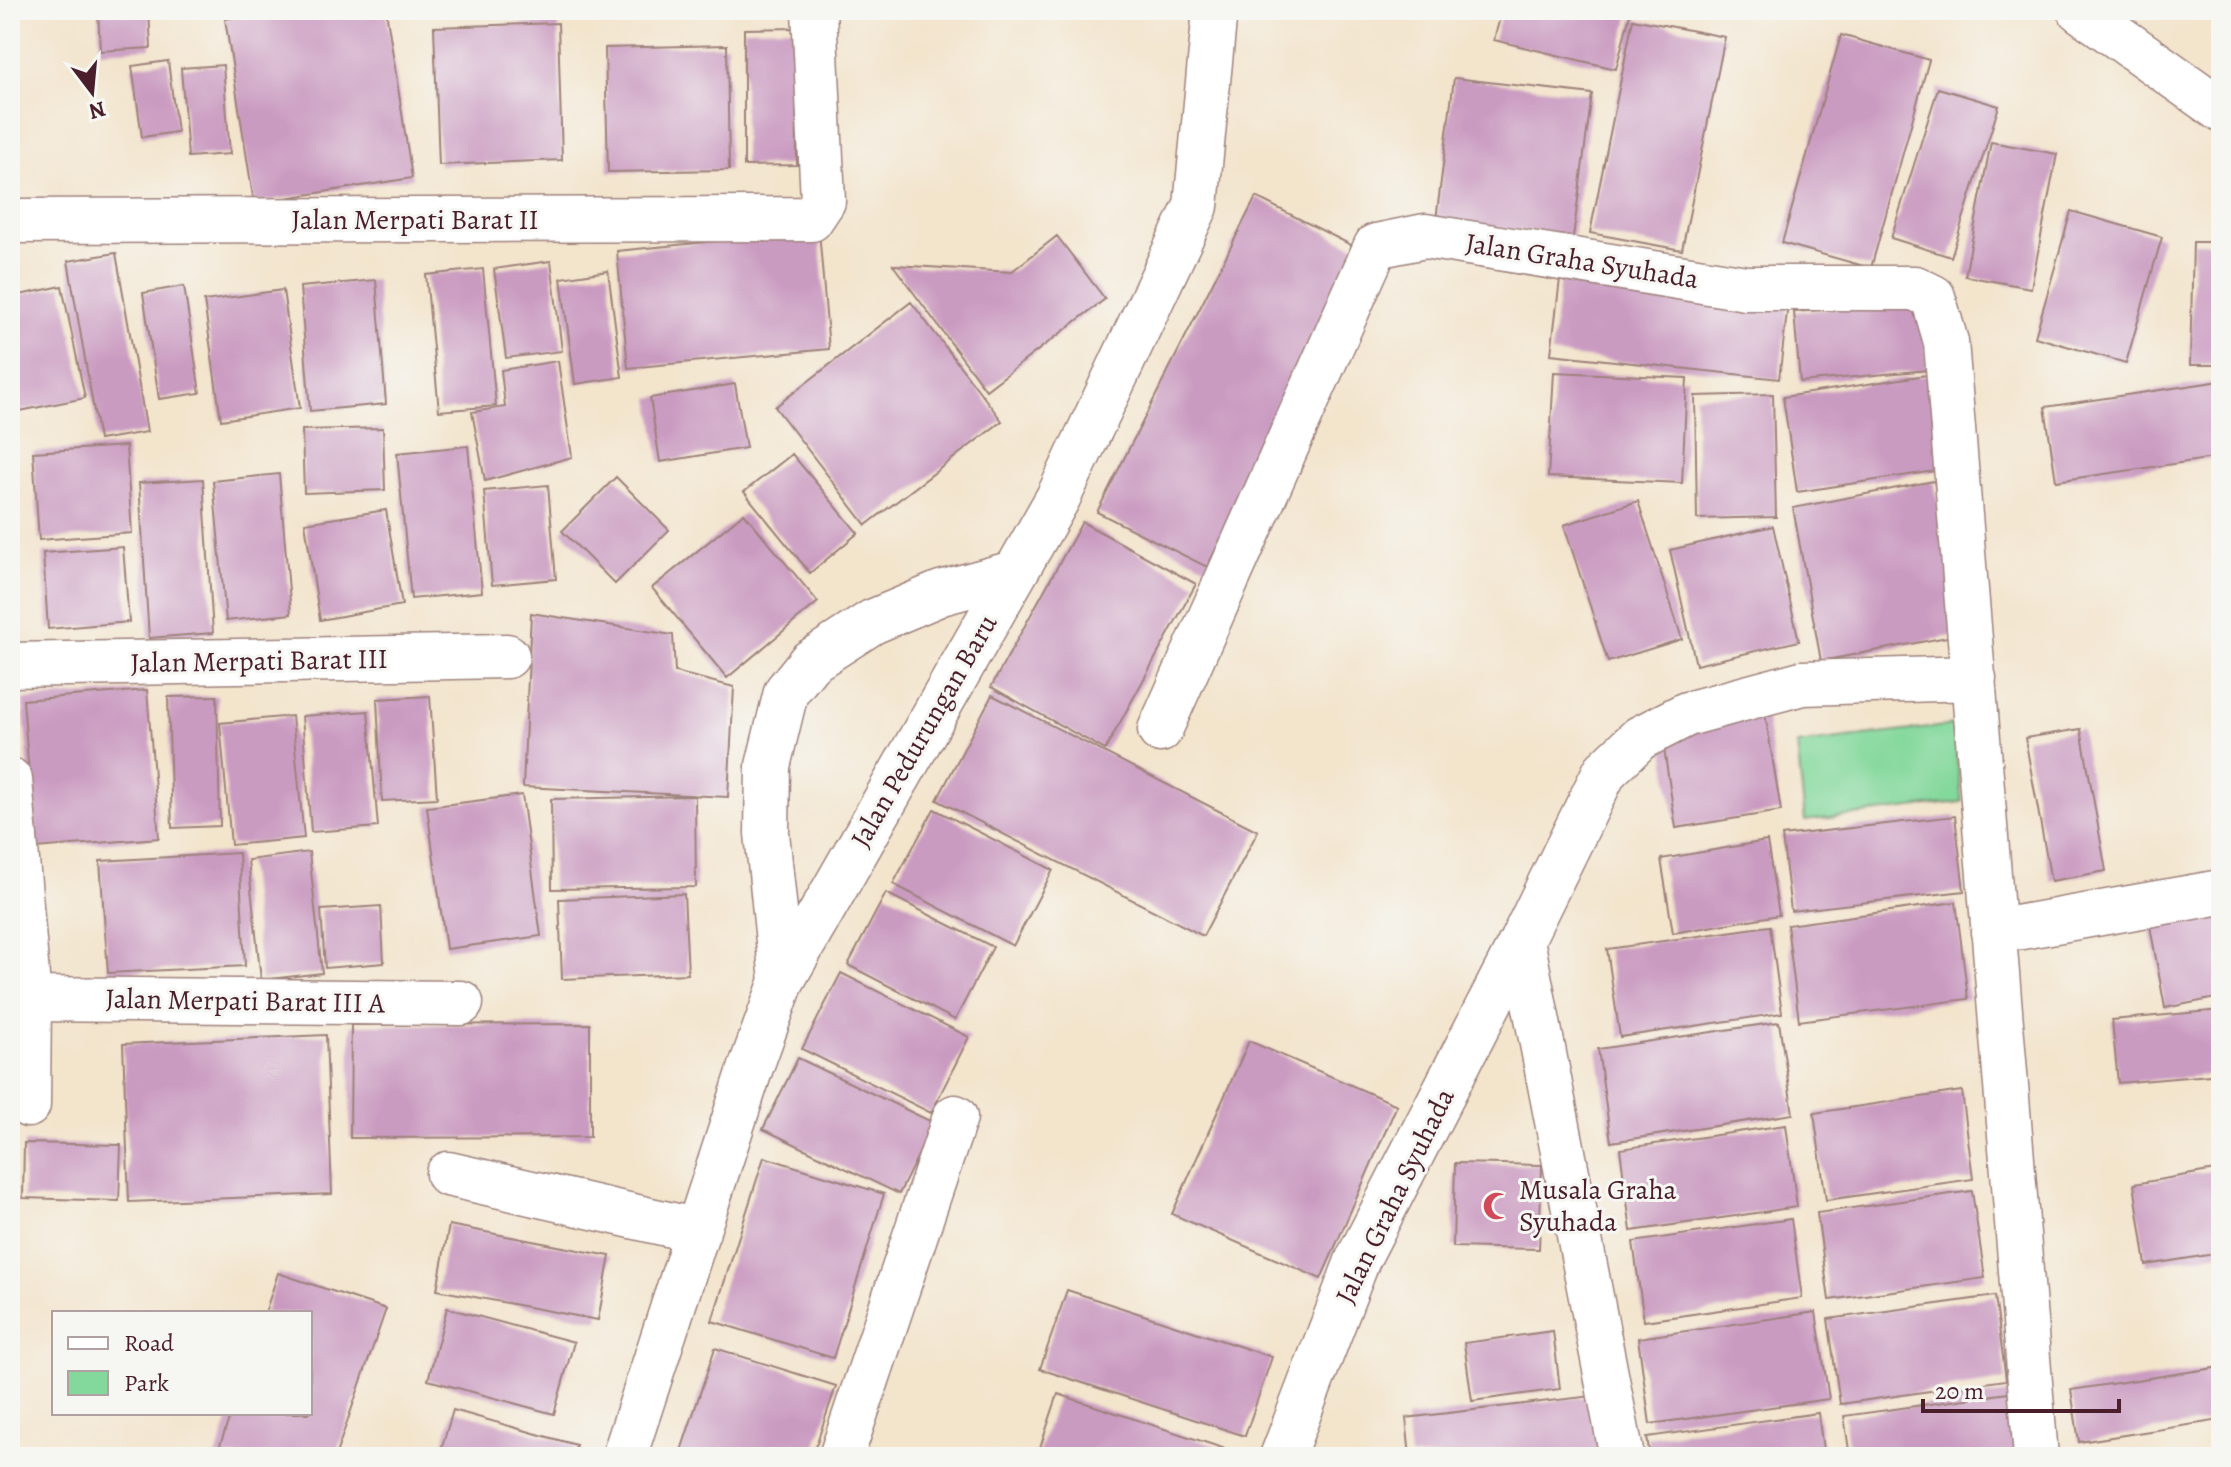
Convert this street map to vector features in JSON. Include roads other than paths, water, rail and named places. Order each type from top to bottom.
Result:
[{"type":"street","name":"Jalan Merpati Barat II","points":[[10,221],[811,219],[823,201],[814,10]]},
{"type":"street","name":"Jalan Pedurungan Baru","points":[[624,1457],[782,981],[1058,498],[1196,206],[1215,10]]},
{"type":"street","points":[[2080,10],[2221,110]]},
{"type":"street","name":"Jalan Graha Syuhada","points":[[1160,730],[1376,246],[1425,236],[1746,288],[1915,288],[1933,297],[1946,342],[2036,1457]]},
{"type":"street","points":[[782,981],[767,833],[768,766],[786,692],[810,662],[872,622],[941,593],[1014,573]]},
{"type":"street","name":"Jalan Merpati Barat III","points":[[10,665],[507,656]]},
{"type":"street","name":"Jalan Graha Syuhada","points":[[1282,1457],[1358,1259],[1605,771],[1640,738],[1687,714],[1802,683],[1974,678]]},
{"type":"street","points":[[10,780],[29,999],[28,1105]]},
{"type":"street","points":[[1993,932],[2221,892]]},
{"type":"street","points":[[1522,940],[1622,1457]]},
{"type":"street","name":"Jalan Merpati Barat III A","points":[[29,999],[461,1003]]},
{"type":"street","points":[[841,1457],[955,1117]]},
{"type":"street","points":[[448,1174],[698,1231]]},
{"type":"place","name":"Musala Graha Syuhada","points":[[1497,1206]]}]
